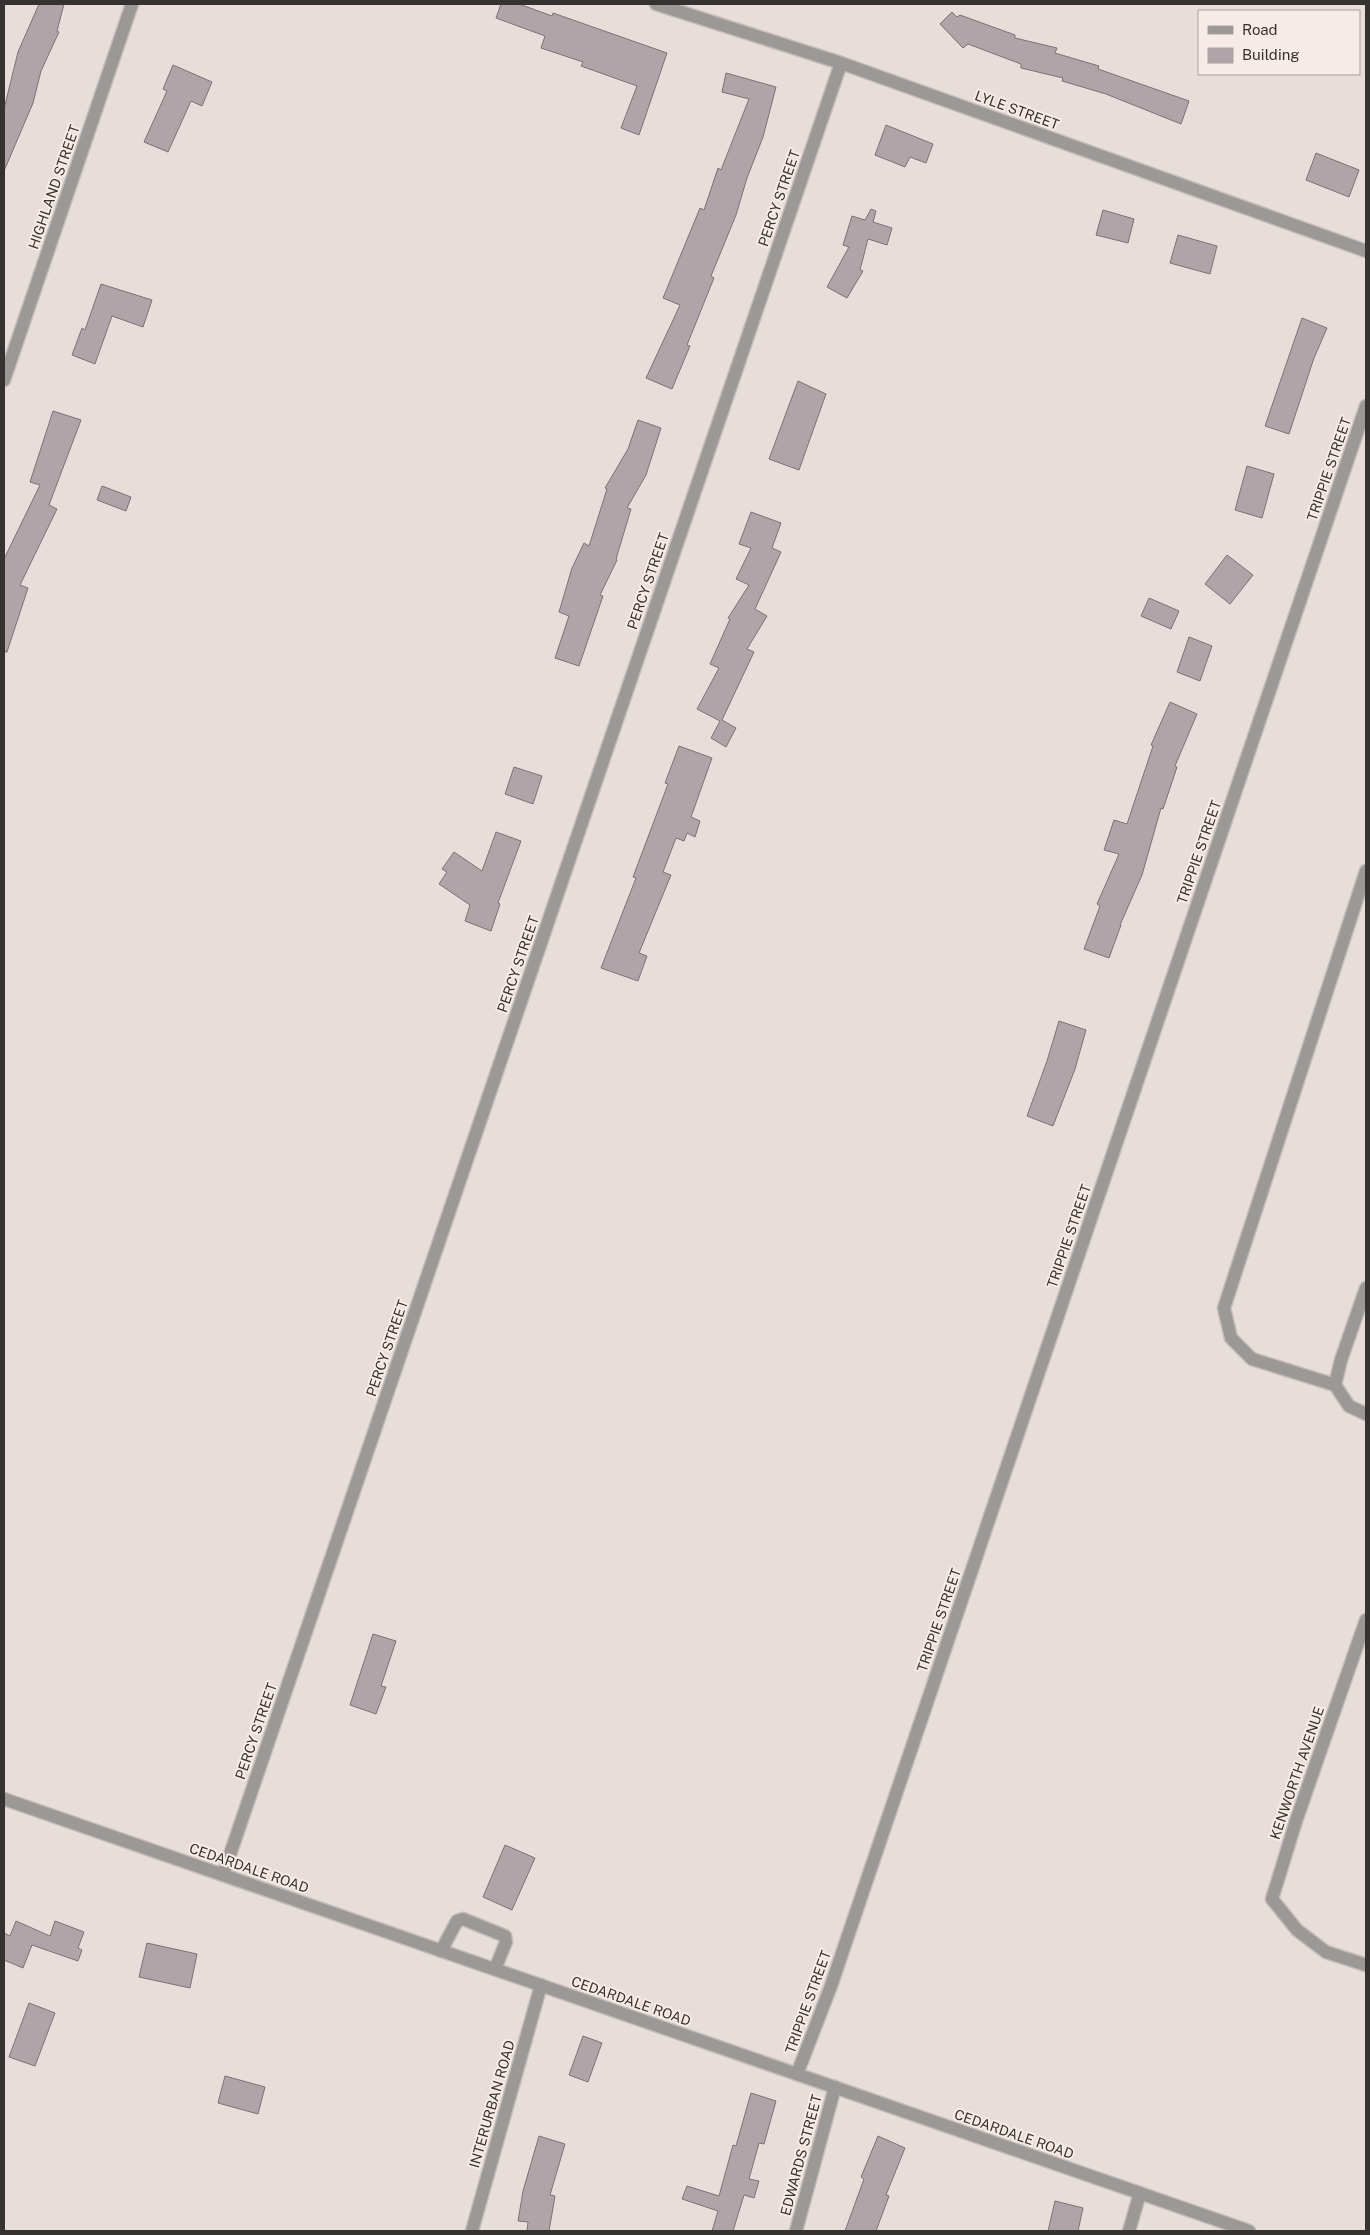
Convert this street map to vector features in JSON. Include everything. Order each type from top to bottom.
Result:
[{"type":"street","name":"HIGHLAND STREET","points":[[4,380],[132,4]]},
{"type":"street","name":"LYLE STREET","points":[[656,4],[841,63],[1366,251]]},
{"type":"street","name":"PERCY STREET","points":[[223,1875],[841,63]]},
{"type":"street","name":"TRIPPIE STREET","points":[[797,2074],[831,1986],[1366,406]]},
{"type":"street","points":[[1366,871],[1224,1308],[1232,1338],[1252,1359],[1335,1385],[1348,1406],[1366,1414]]},
{"type":"street","points":[[1335,1385],[1341,1360],[1366,1288]]},
{"type":"street","name":"KENWORTH AVENUE","points":[[1366,1620],[1272,1899],[1297,1930],[1326,1952],[1366,1965]]},
{"type":"street","name":"CEDARDALE ROAD","points":[[4,1799],[1248,2231]]},
{"type":"street","points":[[441,1951],[457,1922],[463,1919],[505,1936],[506,1942],[495,1969]]},
{"type":"street","name":"INTERURBAN ROAD","points":[[472,2231],[541,1985]]},
{"type":"street","name":"EDWARDS STREET","points":[[796,2231],[835,2088]]},
{"type":"street","points":[[1129,2231],[1140,2193]]},
{"type":"building","points":[[39,4],[64,4],[57,31],[59,32],[41,71],[33,103],[4,171],[4,109],[18,52]]},
{"type":"building","points":[[501,4],[519,4],[552,16],[553,13],[667,53],[639,135],[621,128],[637,86],[581,66],[583,62],[541,48],[545,36],[496,18]]},
{"type":"building","points":[[952,12],[957,17],[960,15],[1015,35],[1015,38],[1057,48],[1055,53],[1099,66],[1098,69],[1189,101],[1181,124],[1106,94],[1062,81],[1063,78],[1021,68],[1021,64],[968,44],[963,48],[940,24]]},
{"type":"building","points":[[173,65],[212,82],[202,106],[191,101],[168,152],[144,142],[167,91],[163,89]]},
{"type":"building","points":[[726,73],[776,87],[763,137],[747,178],[736,215],[711,276],[714,278],[687,345],[690,346],[672,389],[646,378],[680,305],[663,298],[700,208],[704,210],[718,168],[721,170],[749,99],[722,92]]},
{"type":"building","points":[[886,125],[933,144],[926,163],[910,157],[905,167],[875,155]]},
{"type":"building","points":[[1316,153],[1359,170],[1349,197],[1306,180]]},
{"type":"building","points":[[871,209],[876,211],[873,222],[892,228],[887,245],[868,239],[860,270],[863,271],[847,298],[827,287],[849,247],[843,245],[852,216],[865,220]]},
{"type":"building","points":[[1103,210],[1134,219],[1128,243],[1096,235]]},
{"type":"building","points":[[1178,235],[1217,246],[1210,274],[1170,263]]},
{"type":"building","points":[[101,284],[152,300],[143,327],[112,316],[95,364],[72,355],[82,328],[85,330]]},
{"type":"building","points":[[1302,318],[1327,328],[1314,358],[1289,434],[1265,426]]},
{"type":"building","points":[[798,381],[826,394],[799,470],[769,459]]},
{"type":"building","points":[[53,411],[81,420],[49,505],[57,509],[20,585],[28,588],[7,652],[4,652],[4,559],[40,485],[30,482]]},
{"type":"building","points":[[638,420],[661,428],[646,475],[627,508],[631,509],[617,560],[600,595],[603,596],[579,666],[555,658],[569,616],[559,612],[572,568],[584,543],[589,546],[607,489],[605,488],[628,449]]},
{"type":"building","points":[[1247,466],[1274,474],[1262,518],[1235,510]]},
{"type":"building","points":[[102,486],[131,497],[126,511],[97,500]]},
{"type":"building","points":[[751,512],[781,523],[772,548],[781,552],[755,609],[767,616],[747,649],[754,652],[722,720],[736,728],[726,747],[711,738],[720,721],[697,709],[719,668],[710,664],[730,619],[728,618],[749,585],[736,579],[751,548],[739,544]]},
{"type":"building","points":[[1227,555],[1253,575],[1230,604],[1205,584]]},
{"type":"building","points":[[1149,598],[1179,611],[1171,629],[1141,616]]},
{"type":"building","points":[[1189,637],[1212,646],[1200,681],[1177,672]]},
{"type":"building","points":[[1170,702],[1197,714],[1175,766],[1177,767],[1163,809],[1161,808],[1142,875],[1120,925],[1109,958],[1084,949],[1100,906],[1097,904],[1119,854],[1104,850],[1114,820],[1127,824],[1153,746],[1151,745]]},
{"type":"building","points":[[679,746],[712,758],[691,817],[700,821],[695,837],[687,833],[684,841],[676,838],[663,872],[671,875],[639,953],[647,956],[638,981],[601,968],[636,878],[633,877],[668,784],[665,783]]},
{"type":"building","points":[[514,767],[542,776],[533,804],[505,794]]},
{"type":"building","points":[[496,832],[521,841],[498,903],[500,904],[491,931],[465,921],[470,905],[439,884],[447,872],[442,869],[454,852],[482,871]]},
{"type":"building","points":[[1059,1021],[1086,1030],[1075,1069],[1053,1126],[1027,1116]]},
{"type":"building","points":[[373,1634],[396,1641],[381,1686],[386,1687],[376,1714],[350,1705]]},
{"type":"building","points":[[505,1845],[535,1858],[512,1910],[483,1897]]},
{"type":"building","points":[[16,1921],[50,1936],[55,1921],[84,1932],[78,1948],[82,1950],[78,1961],[32,1945],[23,1968],[4,1960],[4,1933],[10,1936]]},
{"type":"building","points":[[147,1943],[197,1954],[190,1988],[139,1977]]},
{"type":"building","points":[[29,2003],[55,2013],[35,2066],[9,2057]]},
{"type":"building","points":[[583,2036],[602,2043],[588,2082],[569,2075]]},
{"type":"building","points":[[225,2076],[265,2087],[258,2114],[218,2103]]},
{"type":"building","points":[[751,2093],[776,2101],[764,2144],[759,2143],[749,2179],[759,2181],[754,2198],[744,2195],[733,2231],[712,2231],[718,2211],[682,2199],[687,2186],[719,2196],[733,2145],[736,2146]]},
{"type":"building","points":[[539,2136],[565,2144],[550,2195],[555,2196],[549,2231],[527,2231],[528,2222],[518,2221],[523,2191]]},
{"type":"building","points":[[878,2136],[905,2148],[886,2195],[889,2196],[876,2231],[845,2231],[864,2179],[861,2177]]},
{"type":"building","points":[[1055,2201],[1083,2208],[1078,2231],[1048,2231]]}]
